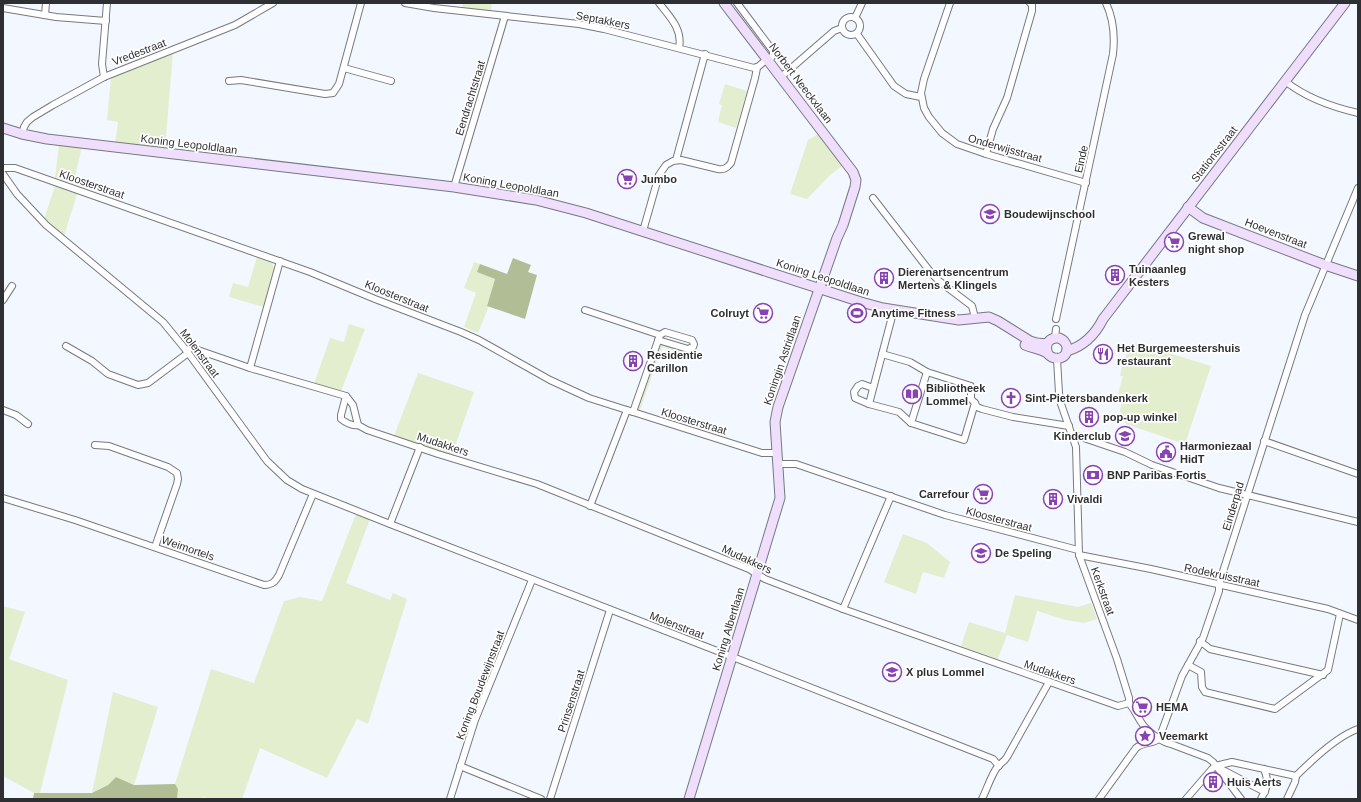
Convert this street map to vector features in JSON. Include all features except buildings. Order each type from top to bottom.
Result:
[{"type":"main road","name":"Norbert Neeckxlaan","points":[[724,3],[853,172],[856,180]]},
{"type":"main road","name":"Stationsstraat","points":[[1066,347],[1077,348],[1084,344],[1095,332],[1102,319],[1346,3]]},
{"type":"main road","name":"Koning Leopoldlaan","points":[[3,128],[22,134],[48,139],[513,195],[555,204],[643,231],[861,302],[959,320],[979,318]]},
{"type":"main road","name":"Koningin Astridlaan","points":[[778,464],[776,422],[778,408],[854,192],[856,180]]},
{"type":"main road","name":"Hoevenstraat","points":[[1188,207],[1203,218],[1325,265],[1358,276]]},
{"type":"main road","points":[[979,318],[1018,337],[1037,343],[1047,344]]},
{"type":"main road","points":[[1018,337],[1024,344],[1057,359],[1062,357],[1066,347],[1063,339],[1055,333],[1047,344],[1046,350],[1048,354]]},
{"type":"main road","name":"Koning Albertlaan","points":[[689,799],[780,498],[778,464]]},
{"type":"street","points":[[45,15],[46,3]]},
{"type":"street","points":[[104,77],[102,64],[107,3]]},
{"type":"street","name":"Vredestraat","points":[[22,134],[24,126],[27,122],[53,105],[104,77],[235,25],[273,3]]},
{"type":"street","points":[[229,81],[241,80],[325,94],[333,93],[337,90],[344,68],[361,3]]},
{"type":"street","name":"Septakkers","points":[[405,3],[434,8],[579,24],[705,54],[756,68]]},
{"type":"street","points":[[659,3],[678,29],[680,38],[679,48]]},
{"type":"street","points":[[643,231],[661,171],[666,165],[676,160],[724,169],[731,163],[755,78],[756,68],[771,58],[773,51],[737,3]]},
{"type":"street","points":[[855,18],[862,3]]},
{"type":"street","points":[[857,34],[894,86],[906,94],[921,97],[924,79],[950,3]]},
{"type":"street","points":[[986,154],[993,129],[1007,98],[1019,58],[1032,11],[1032,5],[1030,3]]},
{"type":"street","name":"Einde","points":[[1056,319],[1113,54],[1114,27],[1106,3]]},
{"type":"street","points":[[3,8],[45,15],[106,20]]},
{"type":"street","name":"Eendrachtstraat","points":[[454,187],[505,16]]},
{"type":"street","points":[[849,17],[855,18],[858,20],[860,29],[857,34],[851,36],[843,31],[842,28],[844,20],[849,17]]},
{"type":"street","points":[[781,77],[834,31],[842,28]]},
{"type":"street","points":[[676,160],[705,54]]},
{"type":"street","points":[[344,68],[391,80]]},
{"type":"street","points":[[1285,81],[1299,92],[1324,103],[1358,113]]},
{"type":"street","name":"Onderwijsstraat","points":[[921,97],[924,108],[929,117],[942,133],[957,144],[1086,183]]},
{"type":"street","name":"Kloosterstraat","points":[[3,168],[15,168],[322,277],[380,302],[479,340],[562,386],[589,398],[762,453],[777,454]]},
{"type":"street","name":"Molenstraat","points":[[3,174],[17,194],[46,225],[152,311],[163,322],[187,351],[267,460],[287,480],[313,494],[993,759],[998,766]]},
{"type":"street","name":"Einderpad","points":[[1159,739],[1182,676],[1203,638],[1305,315],[1358,188]]},
{"type":"street","points":[[873,198],[932,274],[972,306],[979,318]]},
{"type":"street","points":[[250,368],[280,261]]},
{"type":"street","points":[[3,300],[12,286]]},
{"type":"street","points":[[869,404],[894,309]]},
{"type":"street","points":[[585,310],[659,337],[688,349],[693,347],[694,344],[692,340],[666,332],[659,337],[633,412]]},
{"type":"street","points":[[66,346],[92,361],[108,374],[141,385],[148,383],[192,348],[250,368],[346,396],[354,405],[358,425]]},
{"type":"street","points":[[882,354],[910,362],[927,372],[972,386],[971,399],[977,407],[982,410],[1012,417],[1069,426]]},
{"type":"street","name":"Kerkstraat","points":[[1057,359],[1060,404],[1076,447],[1078,471],[1079,553],[1117,659],[1129,698],[1129,703],[1144,726],[1159,739],[1208,758],[1216,766]]},
{"type":"street","points":[[911,423],[927,372]]},
{"type":"street","points":[[873,388],[862,384],[858,386],[854,392],[854,396],[857,399],[869,404],[899,412],[911,423],[964,440],[975,403]]},
{"type":"street","name":"Mudakkers","points":[[346,396],[341,419],[354,426],[358,425],[367,430],[537,484],[749,569],[765,579],[843,609],[1118,706],[1129,703]]},
{"type":"street","points":[[3,410],[16,415],[28,424]]},
{"type":"street","points":[[590,506],[626,410]]},
{"type":"street","points":[[1072,434],[1125,452],[1152,465],[1219,488],[1358,522]]},
{"type":"street","points":[[1264,441],[1358,474]]},
{"type":"street","points":[[95,445],[109,446],[168,467],[177,473],[177,484],[155,547]]},
{"type":"street","points":[[390,524],[420,447]]},
{"type":"street","name":"Kloosterstraat","points":[[778,464],[796,464],[945,515],[1079,553]]},
{"type":"street","name":"Weimortels","points":[[3,498],[75,520],[264,585],[269,585],[273,583],[279,575],[313,494]]},
{"type":"street","points":[[843,609],[891,496]]},
{"type":"street","name":"Rodekruisstraat","points":[[1079,553],[1328,609],[1358,620]]},
{"type":"street","name":"Koning Boudewijnstraat","points":[[450,799],[485,694],[532,580]]},
{"type":"street","name":"Prinsenstraat","points":[[550,799],[610,610]]},
{"type":"street","points":[[1188,665],[1201,672],[1202,687],[1205,692],[1275,709],[1328,670],[1340,614]]},
{"type":"street","points":[[1200,641],[1210,649],[1323,675]]},
{"type":"street","points":[[982,799],[998,766],[1005,761],[1049,682]]},
{"type":"street","points":[[1286,799],[1295,782],[1296,776],[1312,759],[1349,732],[1358,729]]},
{"type":"street","points":[[1099,799],[1136,748],[1141,744],[1153,743],[1159,739]]},
{"type":"street","points":[[1186,799],[1207,774],[1216,766],[1232,762],[1296,776]]},
{"type":"street","points":[[460,766],[541,799]]},
{"type":"street","points":[[1216,766],[1265,792]]},
{"type":"street","points":[[1216,766],[1241,799]]},
{"type":"street","points":[[1261,799],[1268,785],[1268,779],[1264,769]]},
{"type":"green space","points":[[463,3],[492,3],[491,11],[462,8]]},
{"type":"green space","points":[[173,52],[165,148],[115,143],[118,122],[107,120],[111,77]]},
{"type":"green space","points":[[725,84],[747,91],[736,128],[718,122],[722,105],[719,104]]},
{"type":"green space","points":[[818,134],[842,166],[830,175],[807,199],[790,194],[808,140]]},
{"type":"green space","points":[[59,144],[82,147],[73,184],[55,178]]},
{"type":"green space","points":[[55,186],[77,194],[64,236],[44,219]]},
{"type":"green space","points":[[257,257],[270,262],[274,269],[264,307],[229,297],[233,283],[248,287]]},
{"type":"green space","points":[[513,258],[531,265],[528,272],[537,275],[525,319],[487,306],[495,279],[477,272],[480,264],[507,274]]},
{"type":"green space","points":[[474,262],[480,264],[478,272],[495,279],[487,305],[489,306],[478,333],[464,327],[476,293],[464,288]]},
{"type":"green space","points":[[349,324],[365,329],[341,391],[314,384],[330,338],[344,342]]},
{"type":"green space","points":[[660,343],[688,352],[687,355],[662,347],[639,410],[639,404]]},
{"type":"green space","points":[[1136,343],[1211,366],[1185,444],[1126,424],[1120,411],[1122,399],[1117,397],[1123,376],[1120,376],[1124,358]]},
{"type":"green space","points":[[418,373],[474,392],[452,455],[394,436]]},
{"type":"green space","points":[[356,514],[370,519],[346,583],[390,600],[393,593],[407,599],[368,724],[357,719],[327,778],[260,748],[242,799],[211,799],[203,797],[202,799],[177,799],[178,789],[175,784],[211,669],[254,683],[284,601],[300,597],[322,601]]},
{"type":"green space","points":[[903,534],[927,543],[950,562],[944,578],[923,572],[916,594],[884,582]]},
{"type":"green space","points":[[1015,595],[1078,607],[1091,603],[1097,619],[1084,623],[1066,620],[1037,611],[1028,642],[1007,635],[998,659],[961,646],[969,622],[1005,633]]},
{"type":"green space","points":[[3,606],[25,612],[9,659],[68,680],[40,793],[34,793],[3,776]]},
{"type":"green space","points":[[113,692],[158,707],[134,785],[116,777],[108,785],[92,793]]},
{"type":"green space","points":[[116,777],[134,785],[175,784],[178,789],[177,799],[33,799],[34,793],[92,793],[108,785]]},
{"type":"place","name":"Jumbo","points":[[627,179]]},
{"type":"place","name":"Boudewijnschool","points":[[990,214]]},
{"type":"place","name":"Grewal night shop","points":[[1174,242]]},
{"type":"place","name":"Tuinaanleg Kesters","points":[[1115,275]]},
{"type":"place","name":"Dierenartsencentrum Mertens & Klingels","points":[[884,278]]},
{"type":"place","name":"Colruyt","points":[[763,313]]},
{"type":"place","name":"Anytime Fitness","points":[[857,313]]},
{"type":"place","name":"Het Burgemeestershuis restaurant","points":[[1103,354]]},
{"type":"place","name":"Residentie Carillon","points":[[633,361]]},
{"type":"place","name":"Bibliotheek Lommel","points":[[912,394]]},
{"type":"place","name":"Sint-Pietersbandenkerk","points":[[1011,398]]},
{"type":"place","name":"pop-up winkel","points":[[1089,417]]},
{"type":"place","name":"Kinderclub","points":[[1125,436]]},
{"type":"place","name":"Harmoniezaal HidT","points":[[1166,452]]},
{"type":"place","name":"BNP Paribas Fortis","points":[[1093,475]]},
{"type":"place","name":"Carrefour","points":[[983,494]]},
{"type":"place","name":"Vivaldi","points":[[1053,499]]},
{"type":"place","name":"De Speling","points":[[981,553]]},
{"type":"place","name":"X plus Lommel","points":[[892,672]]},
{"type":"place","name":"HEMA","points":[[1142,707]]},
{"type":"place","name":"Veemarkt","points":[[1145,736]]},
{"type":"place","name":"Huis Aerts","points":[[1213,782]]}]
